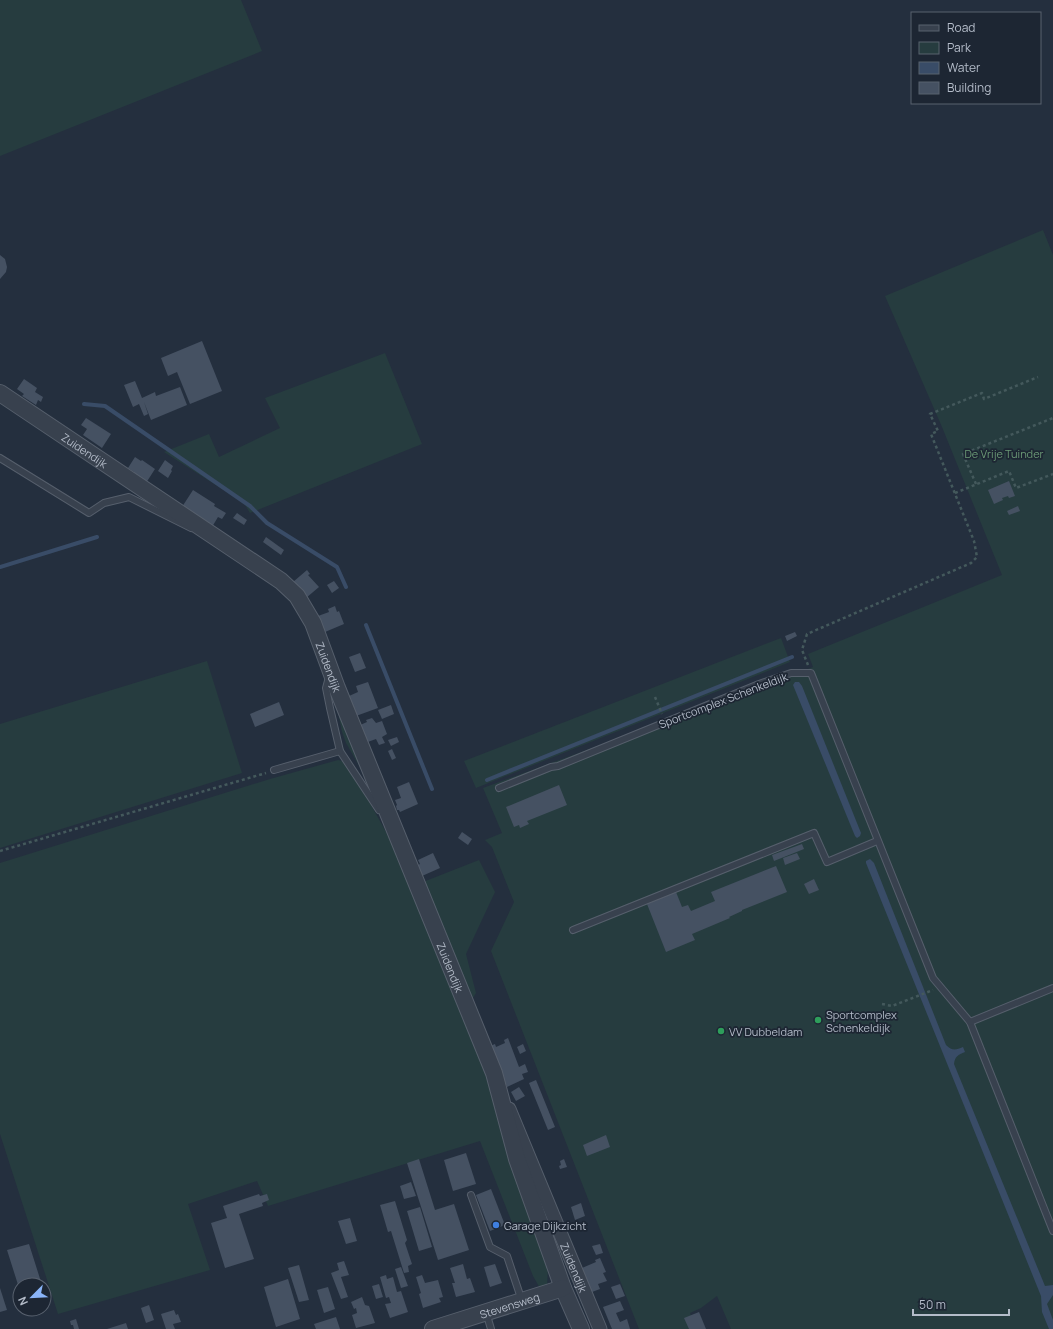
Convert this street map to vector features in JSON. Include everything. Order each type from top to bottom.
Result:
[{"type":"street","name":"Zuidendijk","points":[[0,393],[214,535],[281,581],[297,596],[313,623],[397,836],[600,1329]]},
{"type":"street","name":"Zuidendijk","points":[[494,1073],[517,1159],[563,1288],[581,1329]]},
{"type":"street","name":"Stevensweg","points":[[433,1329],[563,1288]]},
{"type":"lane","points":[[0,458],[89,513],[104,503],[129,497],[188,528],[214,535]]},
{"type":"lane","points":[[331,670],[326,688],[340,751],[397,836]]},
{"type":"lane","name":"Sportcomplex Schenkeldijk","points":[[499,788],[551,766],[558,766],[759,684],[791,673],[811,673]]},
{"type":"lane","points":[[811,673],[933,978],[970,1022],[1053,1230]]},
{"type":"lane","points":[[274,770],[340,751]]},
{"type":"lane","points":[[573,930],[814,833],[827,862],[877,841]]},
{"type":"lane","points":[[970,1022],[1053,988]]},
{"type":"lane","points":[[471,1195],[490,1247],[507,1256],[522,1301]]},
{"type":"lane","points":[[486,1312],[491,1329]]},
{"type":"path","points":[[811,673],[802,650],[806,634],[971,562],[977,557],[974,541],[931,434],[938,432],[930,414],[982,393],[984,399],[1038,377]]},
{"type":"path","points":[[976,484],[963,454],[1053,418]]},
{"type":"path","points":[[955,493],[1009,471],[1016,488],[1053,474]]},
{"type":"path","points":[[655,697],[665,722]]},
{"type":"path","points":[[0,851],[274,770]]},
{"type":"path","points":[[882,1004],[892,1006],[930,991]]},
{"type":"green space","points":[[0,0],[241,0],[262,51],[0,156]]},
{"type":"green space","name":"Sportcomplex Schenkeldijk","points":[[1043,230],[1053,255],[1053,1329],[731,1329],[717,1296],[701,1308],[690,1313],[696,1329],[639,1329],[491,951],[514,902],[492,847],[485,840],[502,833],[483,788],[813,667],[808,654],[1002,575],[942,427],[885,296]]},
{"type":"green space","points":[[385,353],[422,444],[250,513],[244,503],[164,452],[209,434],[219,457],[280,428],[265,398]]},
{"type":"green space","points":[[781,638],[790,662],[476,788],[464,761]]},
{"type":"green space","points":[[207,661],[242,773],[0,848],[0,724]]},
{"type":"green space","points":[[337,707],[369,783],[346,743],[342,732]]},
{"type":"green space","points":[[338,760],[347,762],[395,848],[484,1065],[498,1119],[548,1267],[547,1286],[541,1290],[533,1276],[480,1141],[268,1206],[257,1181],[188,1204],[210,1270],[58,1314],[52,1295],[52,1277],[46,1277],[0,1134],[0,863],[270,779]]},
{"type":"green space","points":[[479,860],[495,892],[466,954],[476,993],[471,1001],[423,882]]},
{"type":"water","points":[[795,682],[799,682],[802,686],[861,833],[857,838],[793,685]]},
{"type":"water","points":[[870,859],[874,863],[946,1045],[954,1049],[963,1047],[965,1052],[957,1056],[954,1064],[1045,1286],[1053,1285],[1053,1295],[1047,1304],[1053,1320],[1053,1329],[1049,1329],[1042,1312],[1041,1296],[866,863],[866,861]]},
{"type":"building","points":[[0,255],[5,259],[7,267],[6,272],[0,279]]},
{"type":"building","points":[[202,341],[222,391],[190,404],[177,372],[168,376],[161,358]]},
{"type":"building","points":[[24,379],[37,388],[35,392],[43,397],[41,402],[38,400],[36,405],[22,396],[24,394],[17,389]]},
{"type":"building","points":[[135,381],[142,398],[155,392],[156,396],[180,387],[187,405],[151,420],[144,402],[148,414],[144,416],[139,404],[133,407],[124,385]]},
{"type":"building","points":[[86,418],[111,434],[102,448],[83,435],[87,429],[81,425]]},
{"type":"building","points":[[135,457],[155,469],[146,483],[132,474],[134,472],[128,468]]},
{"type":"building","points":[[165,460],[173,466],[168,478],[158,471]]},
{"type":"building","points":[[1009,481],[1015,496],[1002,498],[1003,500],[994,504],[988,490]]},
{"type":"building","points":[[193,490],[226,513],[222,519],[218,517],[212,527],[182,507]]},
{"type":"building","points":[[1018,506],[1020,511],[1009,515],[1007,511]]},
{"type":"building","points":[[237,513],[247,520],[244,525],[233,518]]},
{"type":"building","points":[[266,537],[284,550],[281,555],[263,542]]},
{"type":"building","points":[[307,570],[310,574],[308,575],[319,587],[306,598],[293,582]]},
{"type":"building","points":[[334,581],[339,588],[332,593],[327,585]]},
{"type":"building","points":[[335,606],[337,612],[339,611],[344,624],[325,632],[318,616],[329,612],[328,609]]},
{"type":"building","points":[[795,632],[797,636],[787,641],[785,636]]},
{"type":"building","points":[[360,653],[366,668],[355,672],[349,657]]},
{"type":"building","points":[[368,682],[378,708],[356,716],[349,696],[358,692],[356,686]]},
{"type":"building","points":[[279,702],[284,715],[255,727],[250,714]]},
{"type":"building","points":[[391,705],[394,714],[382,719],[378,710]]},
{"type":"building","points":[[372,718],[376,723],[382,721],[387,734],[382,737],[385,743],[379,745],[376,739],[365,743],[358,726],[367,722],[366,720]]},
{"type":"building","points":[[397,737],[399,742],[391,746],[388,740]]},
{"type":"building","points":[[392,749],[396,758],[392,760],[388,751]]},
{"type":"building","points":[[409,782],[418,804],[400,812],[397,810],[395,800],[401,798],[397,787]]},
{"type":"building","points":[[559,785],[567,805],[527,821],[529,824],[520,828],[519,825],[514,827],[506,807]]},
{"type":"building","points":[[462,832],[472,839],[468,845],[458,838]]},
{"type":"building","points":[[802,844],[804,849],[774,861],[772,855]]},
{"type":"building","points":[[433,853],[440,868],[422,876],[418,865],[420,864],[418,860]]},
{"type":"building","points":[[797,853],[800,859],[785,865],[783,858]]},
{"type":"building","points":[[776,866],[787,892],[742,910],[729,917],[730,918],[692,934],[695,940],[666,952],[647,904],[676,892],[682,907],[688,905],[691,911],[715,901],[711,892]]},
{"type":"building","points":[[814,879],[819,890],[809,894],[804,884]]},
{"type":"building","points":[[508,1038],[519,1067],[525,1064],[528,1072],[522,1074],[524,1079],[507,1087],[490,1046],[495,1044],[496,1047],[505,1043],[504,1040]]},
{"type":"building","points":[[523,1044],[526,1051],[520,1054],[517,1047]]},
{"type":"building","points":[[536,1080],[555,1127],[548,1130],[529,1083]]},
{"type":"building","points":[[519,1087],[525,1096],[516,1101],[511,1092]]},
{"type":"building","points":[[606,1135],[610,1147],[587,1156],[583,1145]]},
{"type":"building","points":[[466,1153],[476,1184],[453,1191],[444,1160]]},
{"type":"building","points":[[419,1159],[435,1210],[454,1204],[469,1250],[438,1260],[407,1163]]},
{"type":"building","points":[[564,1159],[567,1167],[560,1169],[560,1161]]},
{"type":"building","points":[[411,1182],[416,1196],[404,1199],[400,1186]]},
{"type":"building","points":[[491,1189],[505,1225],[490,1231],[476,1195]]},
{"type":"building","points":[[259,1194],[260,1196],[267,1194],[269,1200],[262,1203],[263,1206],[239,1214],[254,1259],[225,1268],[211,1223],[227,1218],[223,1206]]},
{"type":"building","points":[[395,1201],[407,1240],[405,1243],[412,1264],[408,1266],[409,1272],[404,1273],[391,1231],[388,1232],[380,1205]]},
{"type":"building","points":[[581,1203],[585,1216],[575,1220],[571,1207]]},
{"type":"building","points":[[420,1207],[432,1247],[419,1251],[407,1211]]},
{"type":"building","points":[[350,1218],[357,1241],[346,1244],[338,1221]]},
{"type":"building","points":[[29,1244],[39,1277],[16,1277],[7,1250]]},
{"type":"building","points":[[600,1244],[603,1253],[596,1255],[592,1246]]},
{"type":"building","points":[[600,1258],[606,1272],[603,1273],[607,1281],[598,1284],[600,1289],[592,1292],[582,1268],[596,1262],[595,1260]]},
{"type":"building","points":[[344,1261],[349,1275],[341,1277],[348,1297],[341,1299],[331,1273],[339,1270],[337,1263]]},
{"type":"building","points":[[463,1264],[467,1279],[470,1278],[475,1292],[456,1297],[452,1283],[455,1283],[450,1268]]},
{"type":"building","points":[[495,1264],[502,1283],[490,1287],[484,1267]]},
{"type":"building","points":[[299,1265],[309,1300],[299,1302],[288,1268]]},
{"type":"building","points":[[401,1267],[408,1286],[401,1288],[395,1269]]},
{"type":"building","points":[[386,1275],[387,1279],[393,1277],[397,1292],[401,1291],[408,1312],[390,1318],[385,1304],[391,1303],[389,1297],[386,1298],[380,1277]]},
{"type":"building","points":[[422,1275],[425,1283],[438,1280],[443,1297],[439,1298],[441,1302],[423,1308],[419,1294],[421,1293],[416,1277]]},
{"type":"building","points":[[288,1279],[300,1319],[276,1327],[264,1287]]},
{"type":"building","points":[[379,1284],[383,1297],[376,1299],[372,1286]]},
{"type":"building","points":[[620,1284],[625,1296],[616,1299],[611,1287]]},
{"type":"building","points":[[328,1287],[335,1309],[324,1313],[317,1290]]},
{"type":"building","points":[[0,1288],[7,1310],[0,1312]]},
{"type":"building","points":[[362,1297],[365,1305],[369,1306],[375,1323],[356,1328],[352,1315],[357,1313],[356,1308],[354,1309],[351,1302]]},
{"type":"building","points":[[620,1301],[624,1310],[616,1313],[620,1322],[627,1319],[630,1329],[612,1329],[603,1307]]},
{"type":"building","points":[[149,1305],[154,1320],[146,1323],[141,1308]]},
{"type":"building","points":[[174,1310],[176,1315],[178,1314],[181,1322],[173,1324],[175,1329],[166,1329],[161,1314]]},
{"type":"building","points":[[699,1312],[706,1329],[689,1329],[684,1318]]},
{"type":"building","points":[[336,1317],[340,1329],[316,1329],[314,1324]]},
{"type":"building","points":[[76,1319],[79,1329],[74,1329],[73,1325],[71,1325],[70,1321]]},
{"type":"building","points":[[126,1323],[128,1329],[107,1329]]},
{"type":"waterway","points":[[84,404],[105,406],[250,506],[267,523],[337,567],[346,587]]},
{"type":"waterway","points":[[0,567],[97,537]]},
{"type":"waterway","points":[[366,625],[432,789]]},
{"type":"waterway","points":[[487,780],[792,657]]},
{"type":"place","name":"Sportcomplex Schenkeldijk","points":[[818,1020]]},
{"type":"place","name":"VV Dubbeldam","points":[[721,1031]]},
{"type":"place","name":"Garage Dijkzicht","points":[[496,1225]]},
{"type":"park label","name":"De Vrije Tuinder","points":[[1004,453]]}]
